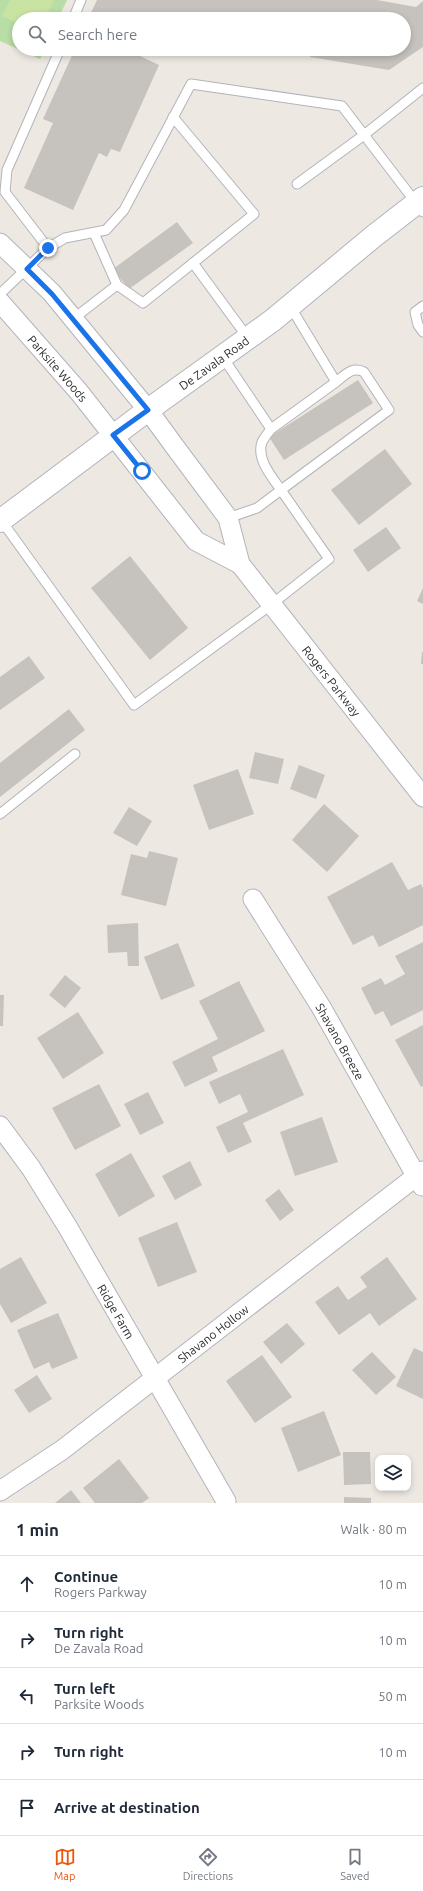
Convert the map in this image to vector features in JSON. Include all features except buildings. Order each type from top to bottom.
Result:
[{"type":"main road","name":"De Zavala Road","points":[[0,521],[113,435],[248,338],[421,204]]},
{"type":"street","points":[[0,243],[52,294],[148,410]]},
{"type":"street","name":"Parksite Woods","points":[[0,302],[51,358],[113,435]]},
{"type":"street","name":"Rogers Parkway","points":[[148,410],[228,518],[240,564]]},
{"type":"street","name":"Rogers Parkway","points":[[113,435],[196,541],[240,564],[423,797]]},
{"type":"street","name":"Shavano Breeze","points":[[253,899],[321,1007],[421,1178]]},
{"type":"street","name":"Ridge Farm","points":[[0,1126],[31,1168],[67,1226],[226,1501]]},
{"type":"street","name":"Shavano Hollow","points":[[0,1491],[62,1450],[154,1378],[421,1178]]},
{"type":"lane","points":[[76,12],[81,0]]},
{"type":"lane","points":[[48,248],[5,192],[7,170],[57,56]]},
{"type":"lane","points":[[0,294],[48,248],[65,238],[106,230],[124,210],[191,84],[342,106],[421,204]]},
{"type":"lane","points":[[297,184],[364,135],[423,88]]},
{"type":"lane","points":[[94,233],[117,285],[143,304],[254,214],[173,117]]},
{"type":"lane","points":[[193,263],[248,338]]},
{"type":"lane","points":[[73,319],[117,285]]},
{"type":"lane","points":[[290,306],[336,382]]},
{"type":"lane","points":[[423,306],[415,312],[418,325],[423,332]]},
{"type":"lane","points":[[222,356],[271,429]]},
{"type":"lane","points":[[0,521],[134,705],[272,604],[329,558],[281,490],[265,466],[261,456],[262,442],[271,429],[352,370],[358,369],[364,372],[389,410],[281,490],[257,508],[228,518]]},
{"type":"lane","points":[[0,814],[74,754]]},
{"type":"green space","points":[[0,0],[67,0],[61,12],[12,12],[12,46],[0,41]]},
{"type":"green space","points":[[10,0],[54,0],[48,12],[12,12],[12,21],[2,16]]},
{"type":"green space","points":[[33,56],[42,56],[40,59]]},
{"type":"route","points":[[48,248],[27,269],[52,294],[148,410],[113,435],[142,471]]}]
